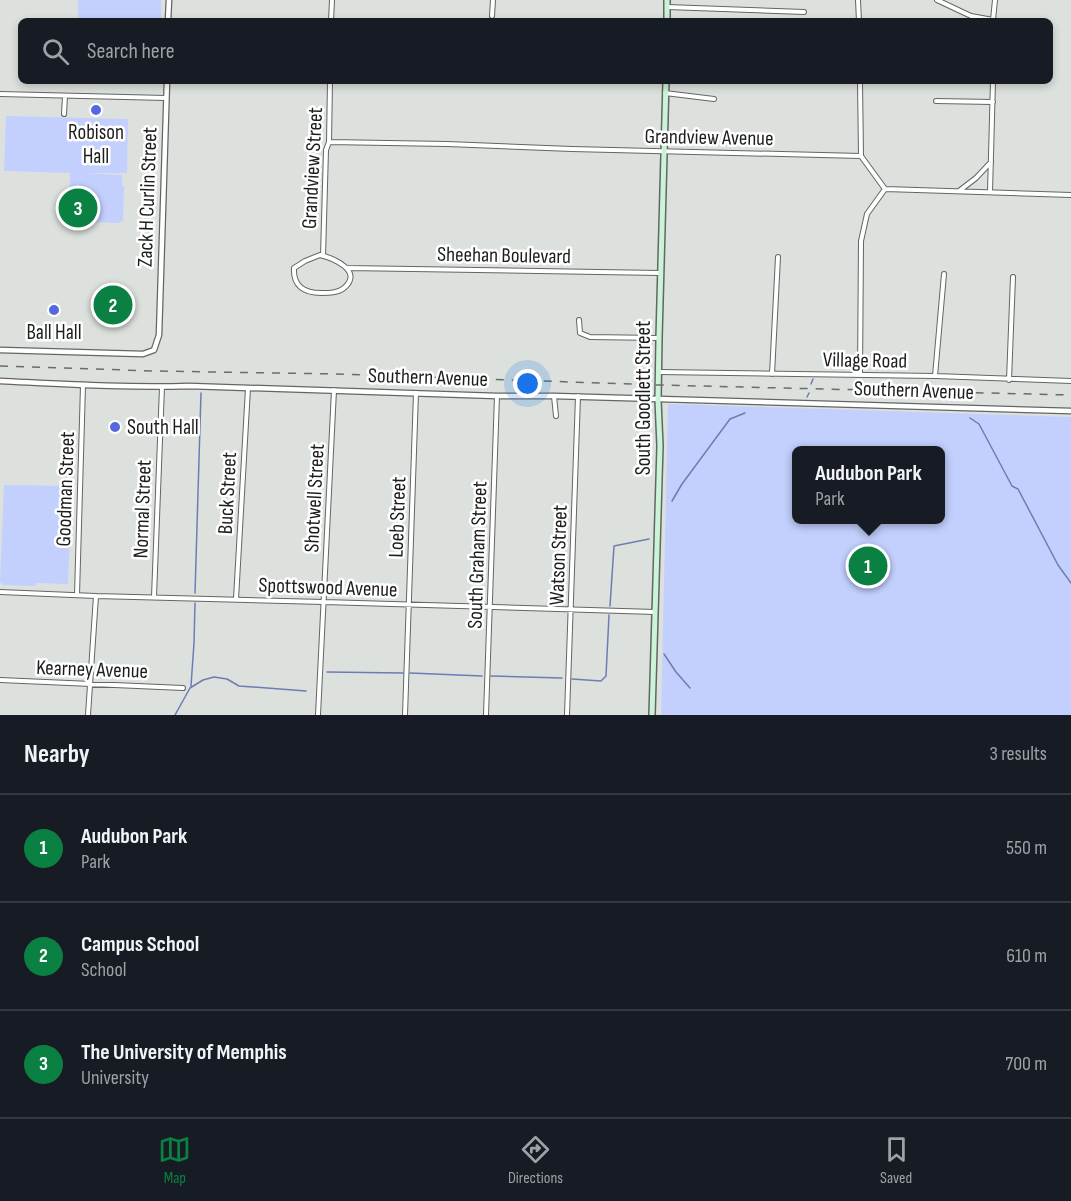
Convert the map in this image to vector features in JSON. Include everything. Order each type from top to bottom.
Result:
[{"type":"main road","name":"South Goodlett Street","points":[[652,715],[660,446],[658,399],[666,84]]},
{"type":"street","points":[[168,18],[169,0]]},
{"type":"street","points":[[331,18],[332,0]]},
{"type":"street","points":[[492,16],[493,0]]},
{"type":"street","points":[[858,0],[859,18]]},
{"type":"street","points":[[937,0],[980,18]]},
{"type":"street","points":[[993,18],[995,0]]},
{"type":"street","points":[[667,3],[804,12]]},
{"type":"street","name":"Zack H Curlin Street","points":[[0,350],[143,354],[154,350],[159,335],[167,84]]},
{"type":"street","name":"Grandview Street","points":[[323,256],[330,84]]},
{"type":"street","points":[[860,84],[861,156],[885,189]]},
{"type":"street","points":[[990,192],[993,84]]},
{"type":"street","points":[[665,93],[714,99]]},
{"type":"street","points":[[0,94],[166,98]]},
{"type":"street","points":[[64,114],[65,96]]},
{"type":"street","points":[[936,101],[993,102]]},
{"type":"street","name":"Grandview Avenue","points":[[329,142],[861,156]]},
{"type":"street","points":[[959,191],[976,178],[991,161]]},
{"type":"street","points":[[885,189],[1071,195]]},
{"type":"street","points":[[860,375],[861,241],[867,214],[885,189]]},
{"type":"street","points":[[323,256],[305,261],[294,268],[294,276],[298,285],[306,291],[324,293],[342,289],[349,283],[350,272],[347,268]]},
{"type":"street","name":"Sheehan Boulevard","points":[[323,256],[330,257],[347,268],[661,273]]},
{"type":"street","points":[[772,374],[778,257]]},
{"type":"street","points":[[935,376],[944,274]]},
{"type":"street","points":[[1009,380],[1012,277]]},
{"type":"street","points":[[579,320],[580,333],[590,337],[659,338]]},
{"type":"street","name":"Village Road","points":[[659,372],[935,376],[1071,381]]},
{"type":"street","name":"Southern Avenue","points":[[0,381],[1071,411]]},
{"type":"street","name":"Goodman Street","points":[[77,595],[83,385]]},
{"type":"street","name":"Normal Street","points":[[154,597],[162,387]]},
{"type":"street","name":"Buck Street","points":[[236,599],[248,388]]},
{"type":"street","name":"Shotwell Street","points":[[318,715],[334,390]]},
{"type":"street","name":"Loeb Street","points":[[405,715],[416,393]]},
{"type":"street","name":"South Graham Street","points":[[486,715],[497,396]]},
{"type":"street","points":[[554,396],[556,416]]},
{"type":"street","name":"Watson Street","points":[[567,715],[578,396]]},
{"type":"street","name":"Spottswood Avenue","points":[[0,592],[655,612]]},
{"type":"street","points":[[88,715],[96,596]]},
{"type":"street","name":"Kearney Avenue","points":[[0,680],[183,688]]},
{"type":"shaded area","points":[[78,0],[161,0],[161,18],[79,18]]},
{"type":"shaded area","points":[[6,116],[128,119],[127,173],[83,173],[122,175],[123,221],[120,223],[70,221],[70,173],[4,171]]},
{"type":"shaded area","points":[[668,404],[1071,417],[1071,715],[661,715]]},
{"type":"shaded area","points":[[4,485],[72,486],[68,584],[36,583],[35,586],[2,585],[0,583]]},
{"type":"waterway","points":[[811,384],[813,379]]},
{"type":"waterway","points":[[195,593],[201,393]]},
{"type":"waterway","points":[[807,397],[809,393]]},
{"type":"waterway","points":[[672,501],[730,419],[745,413]]},
{"type":"waterway","points":[[970,418],[979,424],[1012,486],[1018,489],[1058,565],[1071,583]]},
{"type":"waterway","points":[[610,606],[614,546],[649,539]]},
{"type":"waterway","points":[[191,686],[195,603]]},
{"type":"waterway","points":[[572,679],[601,681],[606,676],[609,615]]},
{"type":"waterway","points":[[664,654],[690,688]]},
{"type":"waterway","points":[[327,672],[403,673]]},
{"type":"waterway","points":[[410,673],[482,676]]},
{"type":"waterway","points":[[491,676],[562,678]]},
{"type":"waterway","points":[[175,715],[190,688],[203,680],[214,677],[227,679],[239,686],[306,691]]},
{"type":"railway","points":[[0,366],[1071,395]]},
{"type":"place","name":"Robison Hall","points":[[96,110]]},
{"type":"place","name":"The University of Memphis","points":[[78,208]]},
{"type":"place","name":"Campus School","points":[[113,305]]},
{"type":"place","name":"Ball Hall","points":[[54,310]]},
{"type":"place","name":"South Hall","points":[[115,427]]},
{"type":"place","name":"Audubon Park","points":[[868,566]]}]
